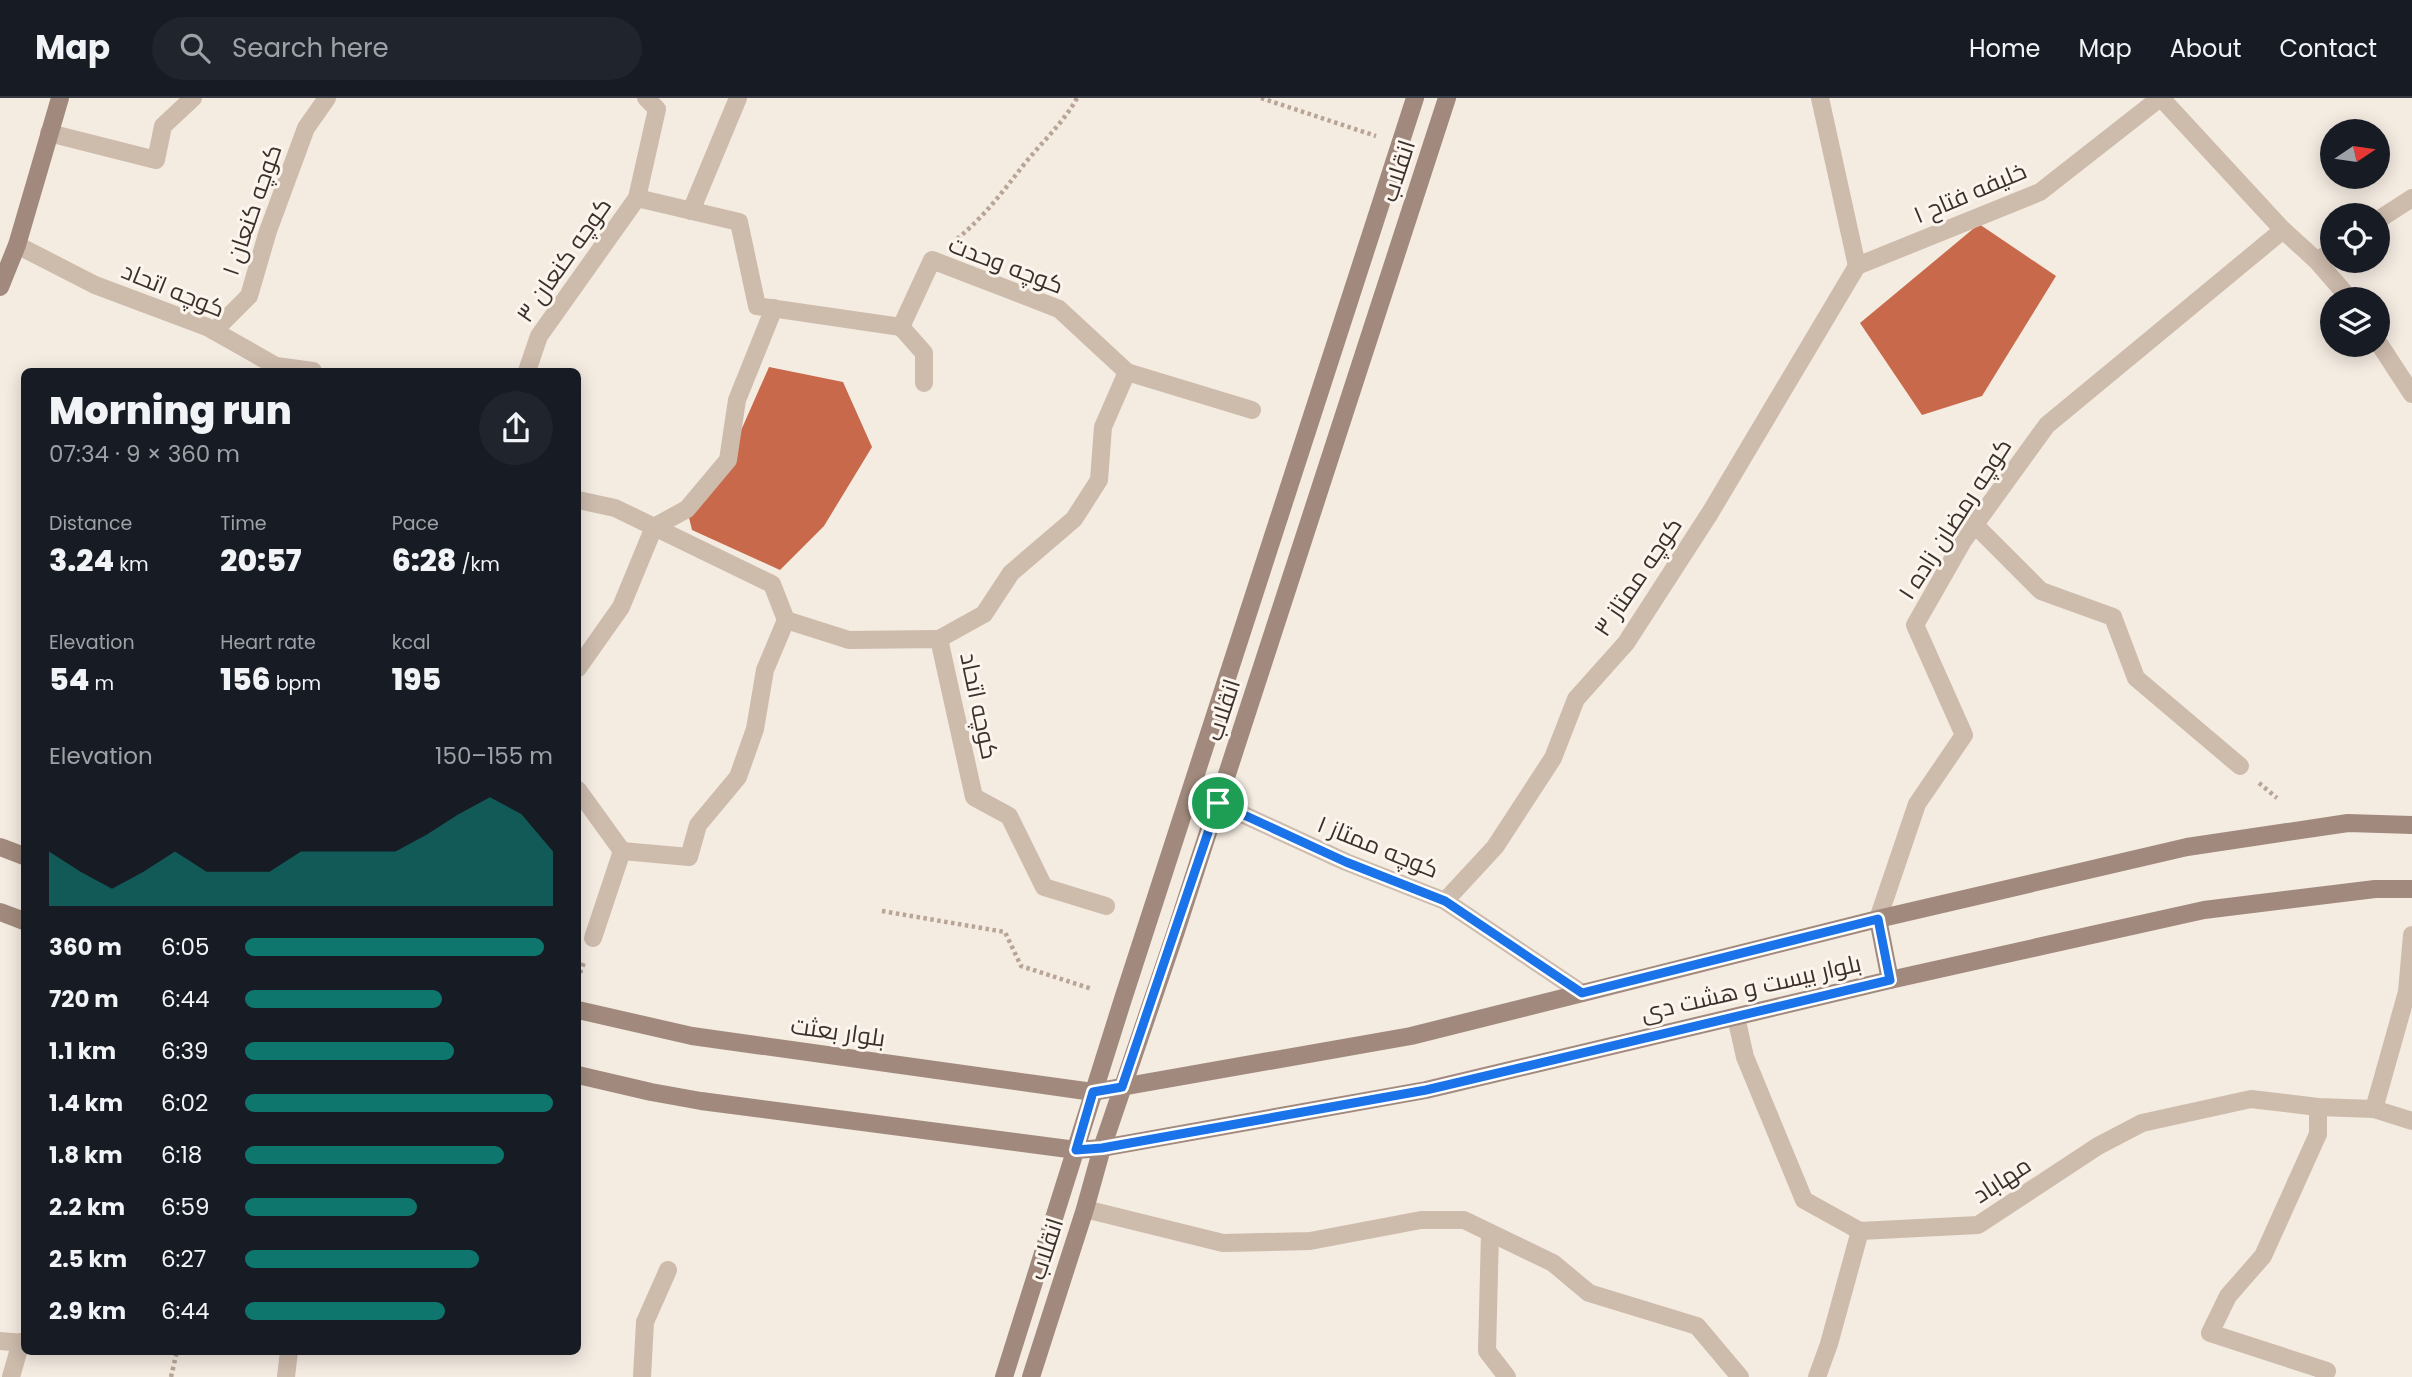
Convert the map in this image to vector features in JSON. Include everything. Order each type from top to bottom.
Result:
[{"type":"main road","points":[[0,286],[17,245],[60,98]]},
{"type":"main road","name":"انقلاب","points":[[1004,1377],[1093,1092],[1415,98]]},
{"type":"main road","name":"انقلاب","points":[[1031,1377],[1102,1148],[1218,803],[1447,98]]},
{"type":"main road","name":"بلوار بیست و هشت دی","points":[[1122,1087],[1411,1036],[1878,919],[2187,847],[2348,823],[2412,825]]},
{"type":"main road","points":[[0,847],[21,855]]},
{"type":"main road","name":"بلوار بیست و هشت دی","points":[[1076,1150],[1102,1148],[1426,1090],[1890,980],[2204,910],[2375,889],[2412,889]]},
{"type":"main road","points":[[0,912],[21,920]]},
{"type":"main road","points":[[1878,919],[1890,980]]},
{"type":"main road","name":"بلوار بعثت","points":[[581,1011],[692,1036],[1093,1092],[1122,1087]]},
{"type":"main road","points":[[581,1076],[651,1093],[701,1101],[1076,1150]]},
{"type":"street","points":[[50,133],[156,159],[163,126],[192,98]]},
{"type":"street","name":"کوچه کنعان ۱","points":[[214,331],[249,296],[268,231],[306,128],[327,98]]},
{"type":"street","points":[[637,198],[657,109],[646,98]]},
{"type":"street","points":[[691,211],[738,98]]},
{"type":"street","points":[[1820,98],[1857,266]]},
{"type":"street","points":[[2161,98],[2339,287]]},
{"type":"street","name":"خلیفه فتاح ۱","points":[[1857,266],[2040,192],[2161,98]]},
{"type":"street","name":"کوچه کنعان ۳","points":[[528,368],[539,336],[637,198],[739,222],[757,306],[774,308]]},
{"type":"street","points":[[2390,212],[2412,198]]},
{"type":"street","name":"کوچه رمضان زاده ۱","points":[[1878,919],[1917,804],[1964,735],[1915,625],[1963,541],[2047,425],[2283,230]]},
{"type":"street","name":"کوچه اتحاد","points":[[17,245],[95,285],[214,331],[276,368]]},
{"type":"street","points":[[2316,261],[2320,258]]},
{"type":"street","name":"کوچه وحدت","points":[[901,327],[932,260],[1059,309],[1127,372],[1252,410]]},
{"type":"street","name":"کوچه ممتاز ۳","points":[[1445,901],[1495,847],[1553,758],[1576,699],[1626,643],[1710,513],[1857,266]]},
{"type":"street","points":[[581,664],[621,607],[654,527],[687,509],[728,460],[737,400],[774,308],[901,327],[924,353],[924,383]]},
{"type":"street","points":[[2388,357],[2412,394]]},
{"type":"street","points":[[939,639],[984,614],[1011,573],[1074,519],[1099,480],[1103,427],[1127,372]]},
{"type":"street","points":[[581,501],[615,508],[772,584],[786,620],[765,670],[755,729],[738,777],[698,825],[689,857],[622,851],[581,794]]},
{"type":"street","points":[[1975,525],[2041,591],[2113,617],[2136,678],[2240,766]]},
{"type":"street","name":"کوچه اتحاد","points":[[786,620],[849,640],[939,639],[974,797],[1009,816],[1044,887],[1107,906]]},
{"type":"street","name":"کوچه ممتاز ۱","points":[[1218,803],[1346,862],[1445,901],[1582,993]]},
{"type":"street","points":[[593,938],[622,851]]},
{"type":"street","points":[[2374,1109],[2407,992],[2412,935]]},
{"type":"street","points":[[1736,1017],[1745,1057],[1804,1200],[1860,1231],[1829,1344],[1817,1377]]},
{"type":"street","name":"مهاباد","points":[[1860,1231],[1978,1224],[2098,1146],[2142,1123],[2251,1100],[2374,1109],[2412,1121]]},
{"type":"street","points":[[2318,1107],[2318,1134],[2263,1256],[2228,1296],[2210,1333],[2327,1371],[2324,1377]]},
{"type":"street","points":[[1085,1209],[1223,1243],[1310,1241],[1421,1220],[1464,1220],[1553,1263],[1589,1293],[1697,1326],[1740,1377]]},
{"type":"street","points":[[1490,1233],[1487,1351],[1507,1377]]},
{"type":"street","points":[[642,1377],[645,1322],[668,1270]]},
{"type":"street","points":[[0,1341],[21,1343]]},
{"type":"street","points":[[11,1377],[21,1349]]},
{"type":"street","points":[[286,1377],[289,1355]]},
{"type":"path","points":[[932,260],[962,236],[998,201],[1077,98]]},
{"type":"path","points":[[1261,98],[1377,136]]},
{"type":"path","points":[[882,911],[1005,932],[1021,967],[1092,989]]},
{"type":"path","points":[[171,1377],[176,1355]]},
{"type":"building","points":[[1979,224],[2056,276],[1982,396],[1922,415],[1860,323]]},
{"type":"building","points":[[769,367],[843,382],[872,447],[824,526],[780,570],[692,530],[687,509],[728,460]]},
{"type":"route","points":[[1218,803],[1346,862],[1445,901],[1582,993],[1878,919],[1890,980],[1426,1090],[1102,1148],[1076,1150],[1093,1092],[1122,1087],[1218,803]]}]
